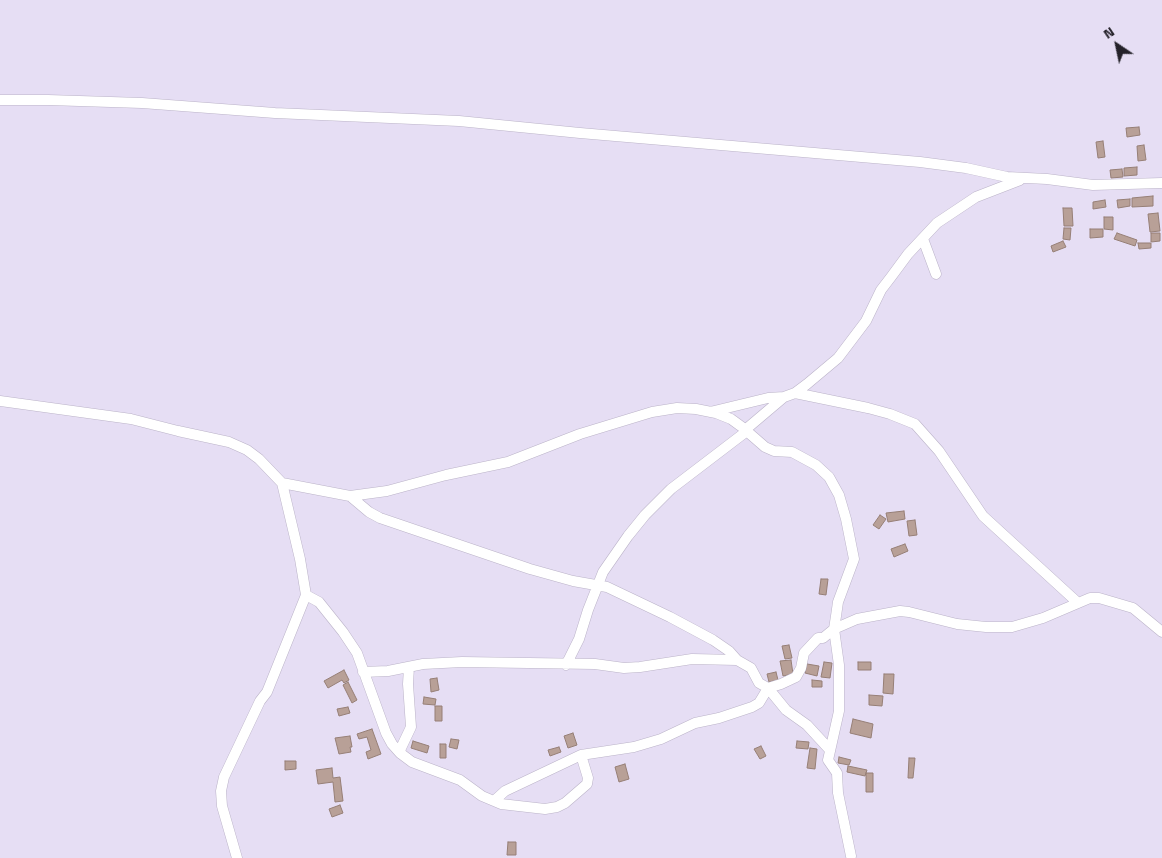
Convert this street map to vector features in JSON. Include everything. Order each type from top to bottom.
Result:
[{"type":"street","points":[[0,100],[142,103],[275,113],[459,121],[902,160],[966,168],[1007,177],[1093,185],[1162,183]]},
{"type":"street","points":[[710,412],[768,398],[784,397],[795,393],[838,358],[866,321],[881,290],[908,254],[937,223],[976,198],[1026,178]]},
{"type":"street","points":[[923,238],[936,274]]},
{"type":"street","points":[[795,393],[868,408],[915,424],[939,451],[984,516],[1077,602]]},
{"type":"street","points":[[566,665],[579,639],[597,584],[614,553],[644,515],[659,500],[784,397]]},
{"type":"street","points":[[0,401],[131,418],[178,432],[229,442],[247,450],[259,459],[282,483],[300,559],[306,594],[267,692],[260,701],[224,777],[221,791],[222,806],[237,858]]},
{"type":"street","points":[[282,483],[350,496],[387,490],[508,462],[580,434],[652,412],[677,408],[696,409],[731,419],[765,447],[774,451],[792,452],[816,465],[829,477],[840,495],[854,560],[838,602],[834,629],[839,665],[839,701],[836,727],[828,762],[837,773],[838,793],[851,856]]},
{"type":"street","points":[[350,496],[369,512],[380,518],[530,569],[573,581],[597,584],[651,608],[713,640],[750,668],[759,683],[768,688],[791,714],[807,725],[830,750]]},
{"type":"street","points":[[306,594],[319,602],[357,653],[386,733],[400,753],[412,762],[460,780],[477,793],[494,801],[514,807],[523,806],[545,809],[557,807],[575,796],[587,784],[588,778],[581,755]]},
{"type":"street","points":[[494,801],[505,790],[581,755],[634,747],[672,735],[694,723],[736,713],[759,703],[768,688],[796,676],[806,650],[818,638],[823,638],[834,629],[857,618],[900,611],[957,624],[1012,627],[1043,618],[1077,602],[1090,598],[1099,598],[1133,608],[1162,632]]},
{"type":"street","points":[[363,672],[423,664],[471,662],[595,664],[624,668],[692,659],[737,660]]},
{"type":"street","points":[[400,753],[400,748],[411,727],[408,684],[409,667]]},
{"type":"building","points":[[1139,127],[1140,135],[1127,137],[1126,128]]},
{"type":"building","points":[[1103,141],[1105,157],[1098,158],[1096,142]]},
{"type":"building","points":[[1144,145],[1146,160],[1138,161],[1137,146]]},
{"type":"building","points":[[1137,167],[1137,175],[1124,176],[1124,168]]},
{"type":"building","points":[[1122,169],[1123,177],[1111,178],[1110,170]]},
{"type":"building","points":[[1153,196],[1153,206],[1132,207],[1132,198]]},
{"type":"building","points":[[1130,199],[1130,206],[1118,208],[1117,200]]},
{"type":"building","points":[[1105,200],[1106,207],[1093,209],[1093,202]]},
{"type":"building","points":[[1063,208],[1072,208],[1073,226],[1064,226]]},
{"type":"building","points":[[1158,213],[1160,231],[1150,232],[1148,214]]},
{"type":"building","points":[[1104,217],[1113,217],[1113,230],[1104,229]]},
{"type":"building","points":[[1064,228],[1071,228],[1070,240],[1063,239]]},
{"type":"building","points":[[1090,229],[1103,229],[1103,237],[1090,238]]},
{"type":"building","points":[[1117,233],[1137,240],[1135,246],[1114,239]]},
{"type":"building","points":[[1151,233],[1160,233],[1160,241],[1151,242]]},
{"type":"building","points":[[1063,241],[1066,247],[1053,252],[1051,246]]},
{"type":"building","points":[[1138,243],[1151,243],[1151,248],[1139,249]]},
{"type":"building","points":[[904,511],[905,519],[888,522],[886,513]]},
{"type":"building","points":[[880,515],[886,519],[879,529],[873,525]]},
{"type":"building","points":[[915,520],[917,535],[909,536],[907,521]]},
{"type":"building","points":[[905,544],[908,551],[894,557],[891,549]]},
{"type":"building","points":[[821,579],[828,579],[826,595],[819,594]]},
{"type":"building","points":[[789,645],[792,658],[785,659],[782,646]]},
{"type":"building","points":[[791,660],[793,674],[783,676],[780,661]]},
{"type":"building","points":[[824,662],[832,663],[830,678],[821,677]]},
{"type":"building","points":[[858,662],[871,662],[871,670],[858,670]]},
{"type":"building","points":[[807,664],[819,666],[817,676],[805,673]]},
{"type":"building","points":[[344,670],[349,680],[344,683],[342,680],[328,688],[324,681]]},
{"type":"building","points":[[776,672],[778,680],[769,682],[767,674]]},
{"type":"building","points":[[884,674],[894,674],[893,694],[883,693]]},
{"type":"building","points":[[437,678],[439,690],[431,692],[430,679]]},
{"type":"building","points":[[812,680],[822,681],[822,687],[812,687]]},
{"type":"building","points":[[348,682],[357,700],[352,703],[343,685]]},
{"type":"building","points":[[869,695],[883,696],[882,706],[869,705]]},
{"type":"building","points":[[424,697],[436,699],[435,705],[423,704]]},
{"type":"building","points":[[435,706],[442,706],[442,721],[435,721]]},
{"type":"building","points":[[348,707],[350,713],[339,716],[337,709]]},
{"type":"building","points":[[853,719],[873,724],[871,738],[850,733]]},
{"type":"building","points":[[372,729],[381,754],[368,759],[366,752],[371,750],[367,737],[359,739],[357,734]]},
{"type":"building","points":[[573,733],[577,745],[568,748],[564,736]]},
{"type":"building","points":[[350,736],[351,752],[339,754],[335,738]]},
{"type":"building","points":[[451,739],[459,740],[457,749],[449,747]]},
{"type":"building","points":[[413,741],[429,746],[427,753],[411,748]]},
{"type":"building","points":[[797,741],[809,742],[808,749],[796,748]]},
{"type":"building","points":[[440,744],[446,744],[446,758],[440,758]]},
{"type":"building","points":[[761,746],[766,756],[760,759],[754,749]]},
{"type":"building","points":[[559,747],[561,752],[550,756],[548,750]]},
{"type":"building","points":[[810,748],[817,749],[815,769],[807,768]]},
{"type":"building","points":[[839,757],[851,760],[849,765],[838,763]]},
{"type":"building","points":[[909,758],[915,758],[913,778],[908,778]]},
{"type":"building","points":[[285,761],[296,761],[296,769],[285,770]]},
{"type":"building","points":[[625,764],[629,779],[619,782],[615,767]]},
{"type":"building","points":[[848,766],[867,770],[865,776],[847,772]]},
{"type":"building","points":[[332,768],[333,778],[340,777],[343,801],[335,802],[333,782],[318,784],[316,770]]},
{"type":"building","points":[[866,773],[873,773],[873,792],[866,792]]},
{"type":"building","points":[[340,805],[343,813],[332,817],[329,809]]},
{"type":"building","points":[[508,842],[516,842],[516,855],[507,855]]}]
